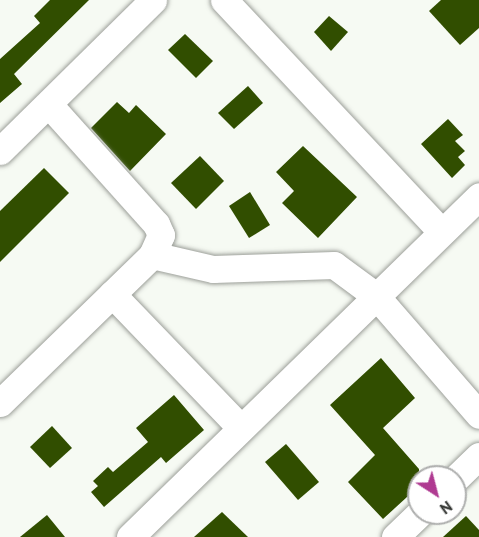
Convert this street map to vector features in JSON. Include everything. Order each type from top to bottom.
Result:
[{"type":"street","points":[[0,151],[50,106],[153,0]]},
{"type":"street","points":[[224,0],[442,232]]},
{"type":"street","points":[[0,403],[152,255],[161,235],[156,224],[50,106]]},
{"type":"street","points":[[130,537],[479,196]]},
{"type":"street","points":[[152,255],[213,269],[334,265],[376,296],[479,416]]},
{"type":"street","points":[[112,294],[241,428]]},
{"type":"street","points":[[467,468],[479,456]]},
{"type":"street","points":[[395,537],[408,525]]},
{"type":"building","points":[[50,0],[89,0],[14,74],[22,84],[0,103],[0,59],[40,23],[34,16]]},
{"type":"building","points":[[441,0],[479,0],[479,28],[460,45],[429,11]]},
{"type":"building","points":[[329,16],[348,32],[331,51],[314,32]]},
{"type":"building","points":[[185,34],[213,61],[196,78],[168,50]]},
{"type":"building","points":[[248,86],[263,103],[234,129],[218,113]]},
{"type":"building","points":[[117,102],[129,113],[136,105],[166,134],[130,171],[91,128]]},
{"type":"building","points":[[448,119],[463,135],[455,141],[465,151],[458,157],[465,165],[452,178],[421,144]]},
{"type":"building","points":[[303,146],[357,197],[318,238],[282,203],[294,191],[276,172]]},
{"type":"building","points":[[200,156],[224,181],[196,209],[171,183]]},
{"type":"building","points":[[44,168],[69,193],[0,262],[0,211]]},
{"type":"building","points":[[250,192],[270,225],[249,238],[229,206]]},
{"type":"building","points":[[381,358],[415,398],[383,428],[415,465],[407,465],[407,497],[383,519],[348,482],[375,455],[330,405]]},
{"type":"building","points":[[174,395],[204,430],[166,463],[161,457],[104,507],[91,492],[98,486],[93,481],[108,467],[113,472],[148,442],[136,428]]},
{"type":"building","points":[[52,426],[72,448],[50,468],[30,447]]},
{"type":"building","points":[[286,444],[319,482],[298,500],[265,462]]},
{"type":"building","points":[[222,512],[248,537],[194,537]]},
{"type":"building","points":[[47,515],[65,537],[20,537]]},
{"type":"building","points":[[467,517],[479,530],[479,537],[443,537],[456,525],[467,525]]}]
